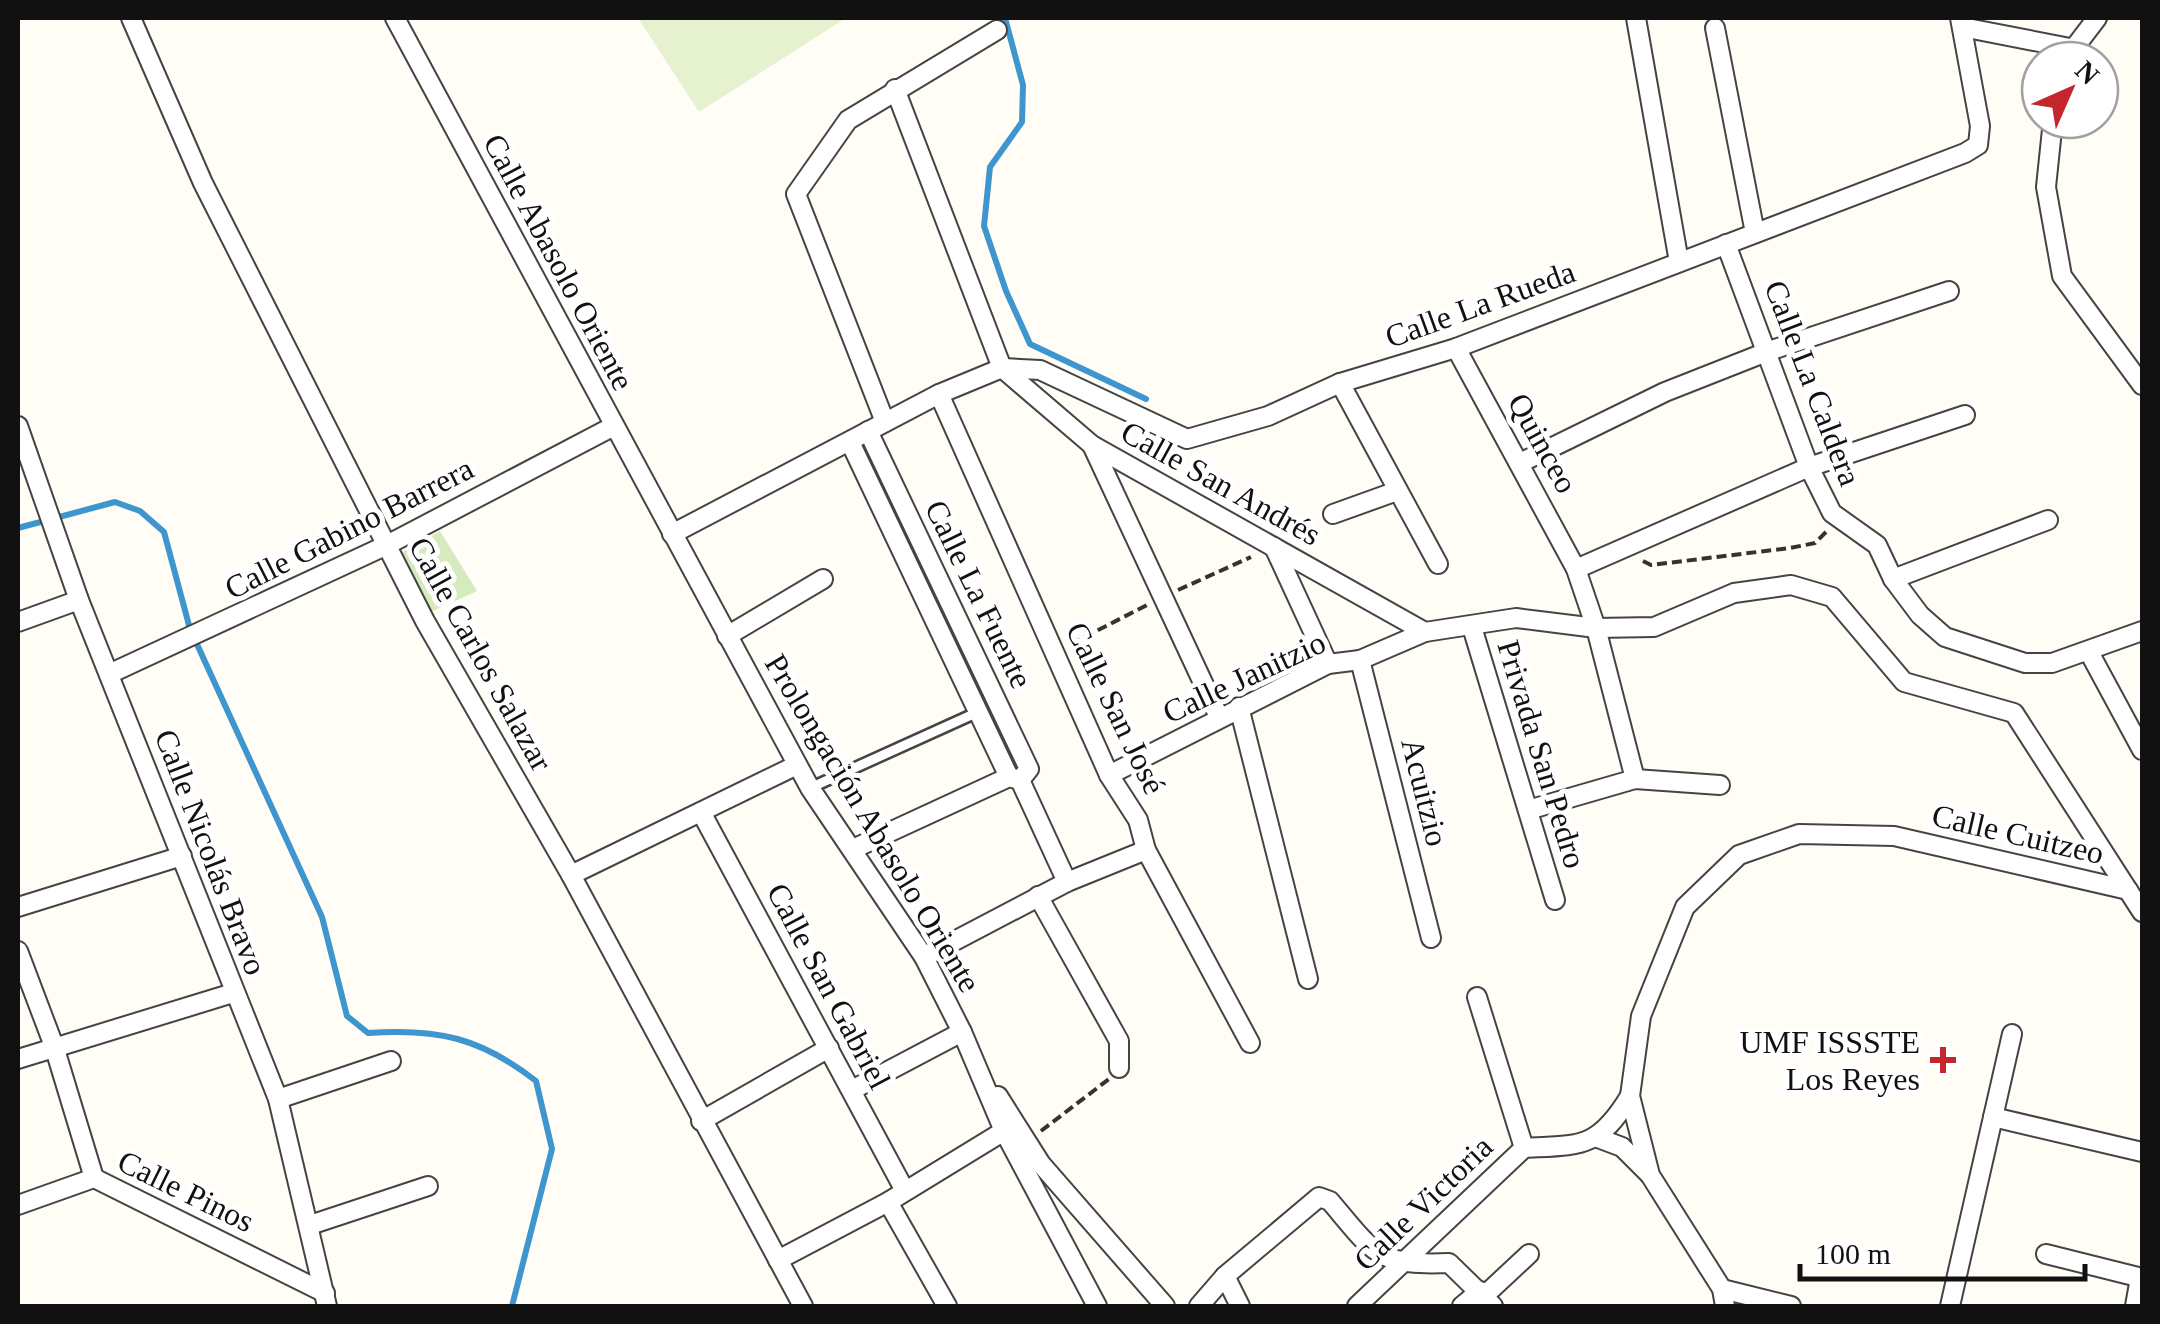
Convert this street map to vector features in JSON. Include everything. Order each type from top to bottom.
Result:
[{"type":"street","name":"Calle Carlos Salazar","points":[[131,18],[203,183],[425,621],[571,875],[803,1306]]},
{"type":"street","name":"Calle Abasolo Oriente","points":[[395,18],[672,534]]},
{"type":"street","points":[[1636,18],[1678,262]]},
{"type":"street","points":[[2079,40],[2096,18]]},
{"type":"street","points":[[1961,22],[2021,40]]},
{"type":"street","name":"Calle La Rueda","points":[[1002,368],[1040,370],[1187,439],[1268,416],[1340,383],[1456,348],[1978,144],[1980,126],[1961,22]]},
{"type":"street","points":[[1715,28],[1756,233]]},
{"type":"street","points":[[672,534],[939,394],[1002,368],[895,90],[997,30]]},
{"type":"street","name":"Calle La Fuente","points":[[895,90],[848,120],[796,194],[876,426],[952,607],[1030,770],[1015,779]]},
{"type":"street","points":[[2051,140],[2046,188],[2062,276],[2142,385]]},
{"type":"street","name":"Calle La Caldera","points":[[1726,244],[1809,468],[1832,513],[1878,545],[1893,578],[1920,614],[1945,637],[2025,663],[2052,664],[2142,631]]},
{"type":"street","points":[[1522,462],[1665,392],[1768,351],[1949,291]]},
{"type":"street","name":"Quinceo","points":[[1456,348],[1522,462],[1576,570],[1596,628],[1635,779]]},
{"type":"street","name":"Calle San Andrés","points":[[1002,368],[1092,445],[1425,632]]},
{"type":"street","points":[[1340,383],[1438,564]]},
{"type":"street","name":"Calle San José","points":[[939,394],[1110,775],[1138,820],[1146,850],[1250,1044]]},
{"type":"street","points":[[1576,570],[1809,468],[1965,415]]},
{"type":"street","name":"Calle Nicolás Bravo","points":[[18,426],[79,600],[278,1099],[326,1300]]},
{"type":"street","name":"Calle Gabino Barrera","points":[[109,674],[218,627],[386,545],[612,427]]},
{"type":"street","name":"Calle La Fuente","points":[[850,442],[978,712],[1067,882]]},
{"type":"street","points":[[1092,445],[1219,717]]},
{"type":"street","points":[[1333,514],[1397,491]]},
{"type":"street","points":[[1893,578],[2048,520]]},
{"type":"street","name":"Prolongación Abasolo Oriente","points":[[672,534],[810,788],[924,957],[962,1032],[1004,1131],[1098,1306]]},
{"type":"street","points":[[1274,546],[1328,664]]},
{"type":"street","points":[[727,636],[823,580]]},
{"type":"street","name":"Calle Janitzio","points":[[1110,775],[1328,664],[1360,660],[1425,632],[1516,618],[1596,628],[1654,627],[1734,593],[1792,585],[1832,598],[1904,682],[2014,713],[2142,912]]},
{"type":"street","points":[[18,622],[79,600]]},
{"type":"street","points":[[933,616],[952,607]]},
{"type":"street","name":"Privada San Pedro","points":[[1472,626],[1555,900]]},
{"type":"street","points":[[2090,652],[2142,750]]},
{"type":"street","name":"Acuitzio","points":[[1360,660],[1431,938]]},
{"type":"street","points":[[1239,707],[1308,979]]},
{"type":"street","points":[[571,875],[797,765]]},
{"type":"street","points":[[853,850],[1015,779]]},
{"type":"street","points":[[1528,810],[1635,779],[1720,785]]},
{"type":"street","name":"Calle San Gabriel","points":[[701,812],[904,1188]]},
{"type":"street","name":"Calle Cuitzeo","points":[[1630,1096],[1641,1016],[1684,906],[1739,855],[1799,834],[1894,836],[2128,890]]},
{"type":"street","points":[[924,957],[1067,882],[1146,850]]},
{"type":"street","points":[[18,907],[182,856]]},
{"type":"street","points":[[1038,896],[1119,1041],[1118,1068]]},
{"type":"street","points":[[18,951],[54,1046],[94,1178]]},
{"type":"street","points":[[18,1059],[233,993]]},
{"type":"street","points":[[1477,997],[1524,1148]]},
{"type":"street","points":[[852,1090],[962,1032]]},
{"type":"street","points":[[1950,1306],[2012,1034]]},
{"type":"street","points":[[701,1120],[828,1048]]},
{"type":"street","points":[[973,1058],[1041,1164],[1164,1306]]},
{"type":"street","points":[[278,1099],[391,1061]]},
{"type":"street","points":[[1630,1096],[1598,1138],[1622,1147],[1650,1174],[1723,1298],[1791,1306]]},
{"type":"street","points":[[1630,1096],[1650,1174]]},
{"type":"street","points":[[1993,1116],[2142,1152]]},
{"type":"street","points":[[778,1260],[888,1202],[904,1188],[1004,1131]]},
{"type":"street","name":"Calle Victoria","points":[[1357,1306],[1524,1148],[1582,1145],[1598,1138]]},
{"type":"street","name":"Calle Pinos","points":[[18,1205],[94,1178],[326,1300]]},
{"type":"street","points":[[310,1225],[428,1186]]},
{"type":"street","points":[[1198,1306],[1225,1276],[1319,1197],[1330,1200],[1373,1251],[1403,1265],[1449,1263],[1485,1298]]},
{"type":"street","points":[[888,1202],[947,1306]]},
{"type":"street","points":[[1462,1306],[1485,1298],[1529,1254]]},
{"type":"street","points":[[2046,1254],[2141,1278],[2134,1306]]},
{"type":"street","points":[[1225,1276],[1240,1306]]},
{"type":"lane","points":[[810,788],[978,712]]},
{"type":"path","points":[[1620,551],[1651,565],[1790,548],[1815,543],[1827,531],[1832,513]]},
{"type":"path","points":[[1028,1141],[1102,1088],[1118,1068]]},
{"type":"green space","points":[[638,18],[846,18],[699,112]]},
{"type":"green space","points":[[440,531],[477,591],[431,612],[399,554]]},
{"type":"waterway","points":[[1005,18],[1023,85],[1022,122],[990,167],[984,226],[1006,291],[1030,344],[1146,399]]},
{"type":"waterway","points":[[18,528],[115,502],[140,511],[164,532],[190,629],[322,917],[347,1016],[368,1033],[416,1032],[458,1039],[496,1055],[536,1081],[552,1149],[512,1306]]},
{"type":"place","name":"UMF ISSSTE Los Reyes","points":[[1943,1060]]}]
